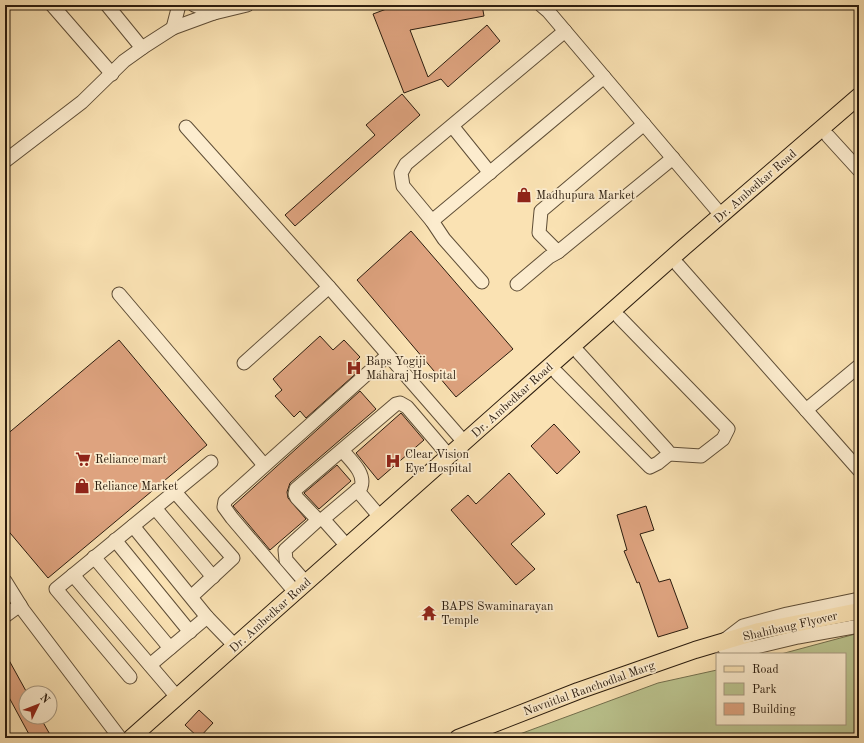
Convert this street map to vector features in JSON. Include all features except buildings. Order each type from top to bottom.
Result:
[{"type":"main road","name":"Dr. Ambedkar Road","points":[[131,738],[464,442],[859,96]]},
{"type":"main road","name":"Dr. Ambedkar Road","points":[[145,738],[678,266],[859,109]]},
{"type":"main road","name":"Shahibaug Flyover","points":[[723,646],[760,635],[859,611]]},
{"type":"main road","name":"Shahibaug Flyover","points":[[760,635],[859,618]]},
{"type":"main road","name":"Navnitlal Ranchodlal Marg","points":[[458,738],[578,691],[723,646]]},
{"type":"main road","points":[[477,738],[723,646]]},
{"type":"street","points":[[52,5],[112,74]]},
{"type":"street","points":[[107,5],[142,48]]},
{"type":"street","points":[[173,28],[179,5]]},
{"type":"street","points":[[194,5],[214,13]]},
{"type":"street","points":[[5,161],[82,102],[124,61],[173,28],[214,13],[247,5]]},
{"type":"street","points":[[541,5],[548,11],[721,216]]},
{"type":"street","points":[[482,282],[444,239],[432,221],[402,186],[401,173],[406,164],[453,127],[565,31]]},
{"type":"street","points":[[432,221],[604,77]]},
{"type":"street","points":[[558,252],[539,233],[541,211],[644,124]]},
{"type":"street","points":[[186,127],[388,354],[464,442]]},
{"type":"street","points":[[453,127],[490,173]]},
{"type":"street","points":[[828,136],[859,170]]},
{"type":"street","points":[[517,284],[673,158]]},
{"type":"street","points":[[678,266],[859,470]]},
{"type":"street","points":[[244,363],[329,288]]},
{"type":"street","points":[[119,294],[264,465]]},
{"type":"street","points":[[557,373],[650,467],[658,463],[669,454],[701,456],[723,439],[728,429],[620,318]]},
{"type":"street","points":[[301,587],[224,507],[225,501],[388,354]]},
{"type":"street","points":[[579,354],[669,454]]},
{"type":"street","points":[[806,410],[859,366]]},
{"type":"street","points":[[347,546],[321,519],[297,498],[295,494],[296,489],[396,404],[400,403],[407,407],[449,456]]},
{"type":"street","points":[[301,587],[286,560],[285,550],[361,487],[363,478],[342,450]]},
{"type":"street","points":[[130,677],[56,589],[211,462]]},
{"type":"street","points":[[357,490],[380,517]]},
{"type":"street","points":[[175,492],[233,558],[192,596]]},
{"type":"street","points":[[155,508],[213,577]]},
{"type":"street","points":[[132,526],[192,596],[207,617],[235,646]]},
{"type":"street","points":[[115,540],[190,632]]},
{"type":"street","points":[[94,557],[170,648]]},
{"type":"street","points":[[73,575],[177,697]]},
{"type":"street","points":[[5,581],[20,605],[120,738]]},
{"type":"street","points":[[723,646],[743,626],[787,614],[859,599]]},
{"type":"street","points":[[5,616],[20,605]]},
{"type":"street","points":[[150,665],[207,617]]},
{"type":"street","points":[[723,646],[752,648],[798,637],[859,626]]},
{"type":"green space","points":[[859,633],[859,738],[509,738],[658,683],[716,670],[716,725],[846,725],[846,653],[785,653]]},
{"type":"place","name":"Madhupura Market","points":[[524,195]]},
{"type":"place","name":"Baps Yogiji Maharaj Hospital","points":[[354,368]]},
{"type":"place","name":"Reliance mart","points":[[83,459]]},
{"type":"place","name":"Clear Vision Eye Hospital","points":[[393,461]]},
{"type":"place","name":"Reliance Market","points":[[82,486]]},
{"type":"place","name":"BAPS Swaminarayan Temple","points":[[429,613]]}]
